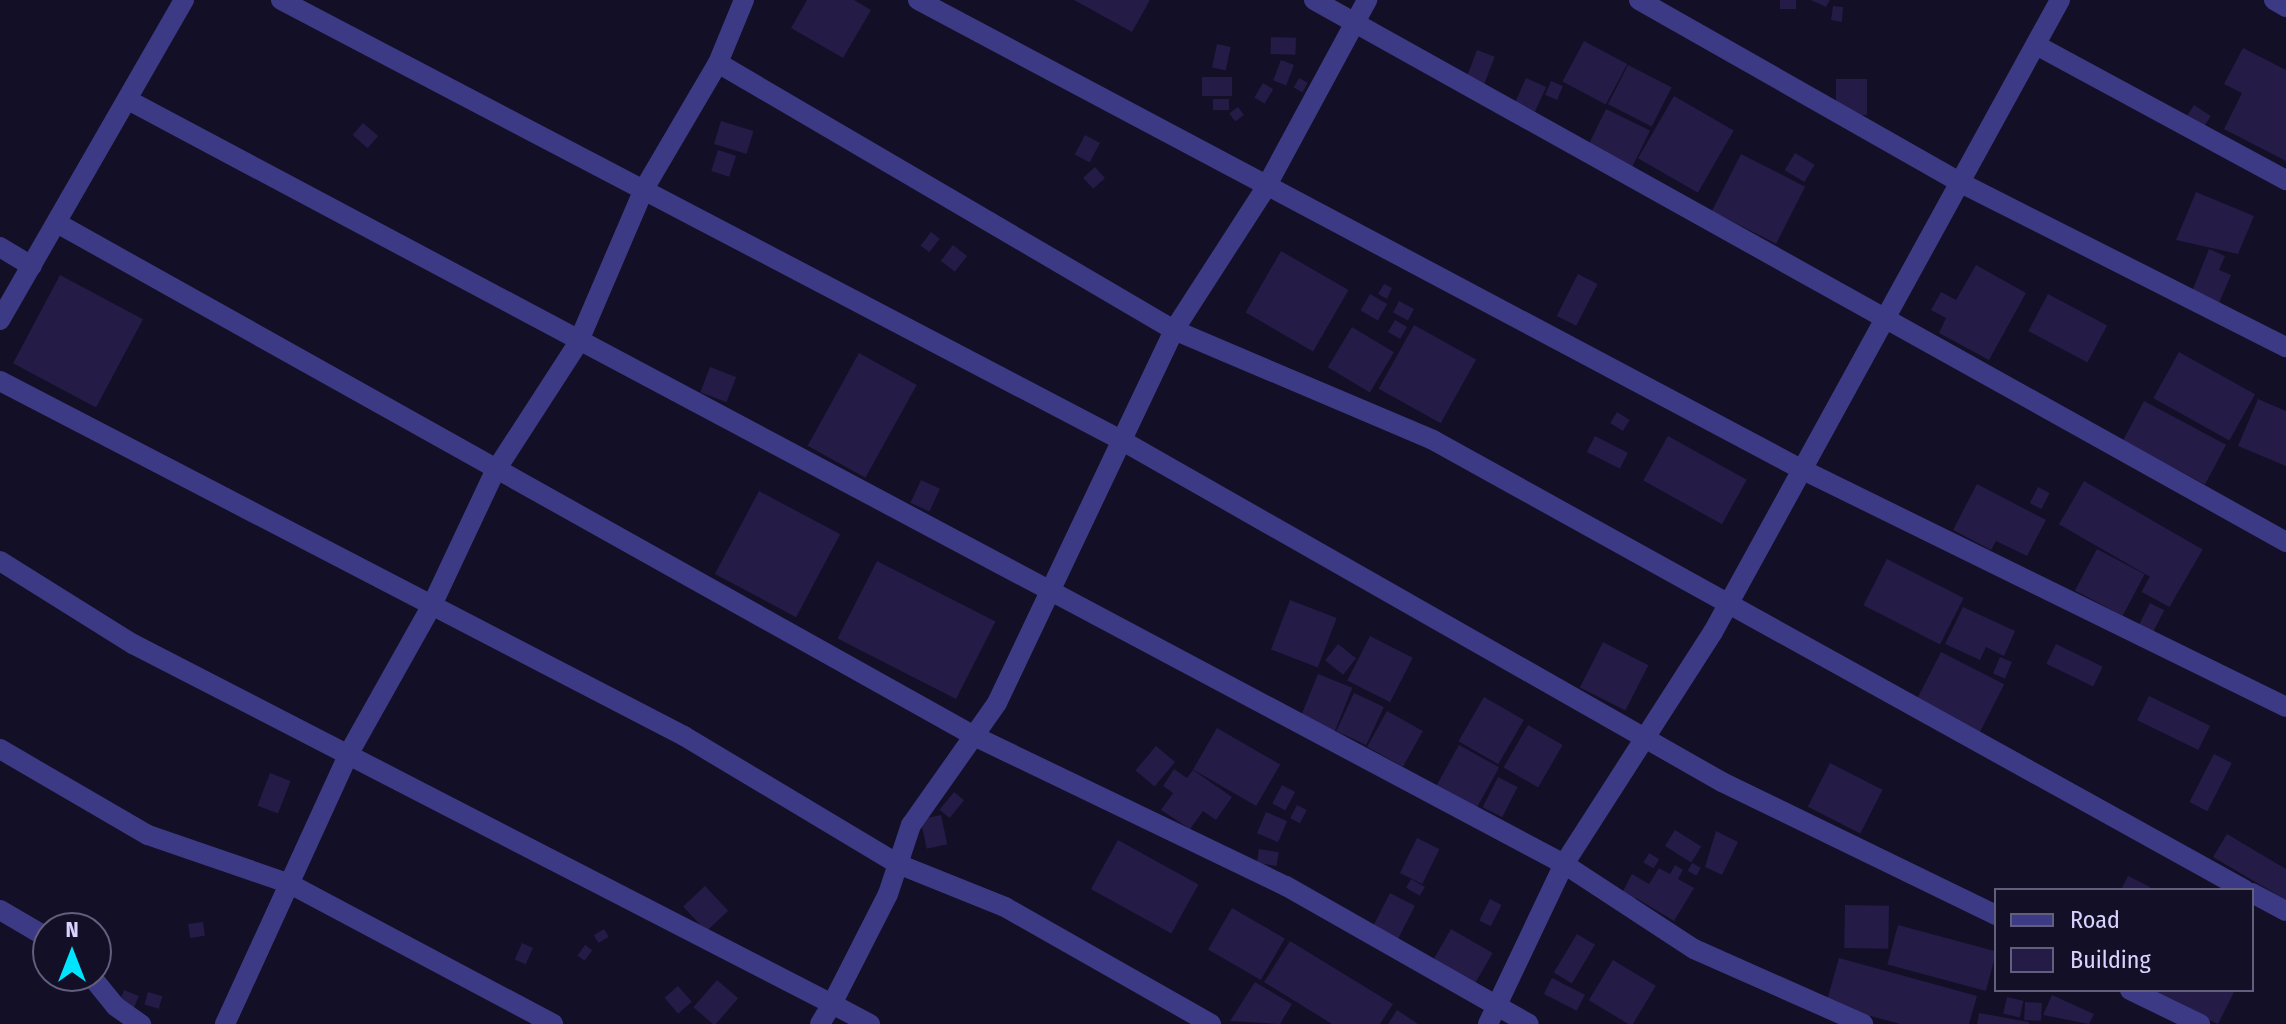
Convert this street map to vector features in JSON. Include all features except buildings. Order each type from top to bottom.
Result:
[{"type":"street","points":[[0,320],[130,101],[184,0]]},
{"type":"street","points":[[281,0],[1121,440],[1722,782],[1994,914]]},
{"type":"street","points":[[225,1024],[349,753],[432,605],[494,473],[578,343],[644,189],[718,63],[744,0]]},
{"type":"street","points":[[918,0],[1799,468],[2286,707]]},
{"type":"street","points":[[1314,0],[1355,19],[1510,115],[1699,209],[1885,320],[2286,542]]},
{"type":"street","points":[[820,1024],[898,864],[911,825],[976,737],[1174,330],[1266,187],[1367,0]]},
{"type":"street","points":[[1639,0],[1963,184],[2286,347]]},
{"type":"street","points":[[1488,1024],[1564,864],[1730,601],[1799,468],[1963,184],[2060,0]]},
{"type":"street","points":[[2274,0],[2286,7]]},
{"type":"street","points":[[2038,46],[2286,180]]},
{"type":"street","points":[[718,63],[1174,330],[1433,440],[1730,601],[2241,888]]},
{"type":"street","points":[[130,101],[1047,595],[1564,864],[1694,949],[1863,1024]]},
{"type":"street","points":[[57,223],[494,473],[633,540],[976,737],[1286,886],[1529,1024]]},
{"type":"street","points":[[0,247],[32,266]]},
{"type":"street","points":[[0,381],[684,736],[898,864],[1005,907],[1211,1024]]},
{"type":"street","points":[[0,561],[133,644],[870,1024]]},
{"type":"street","points":[[0,749],[148,835],[290,884],[553,1024]]},
{"type":"street","points":[[2254,894],[2286,911]]},
{"type":"street","points":[[0,910],[32,929]]},
{"type":"street","points":[[104,992],[115,1006],[141,1024]]},
{"type":"street","points":[[2134,992],[2200,1024]]}]
